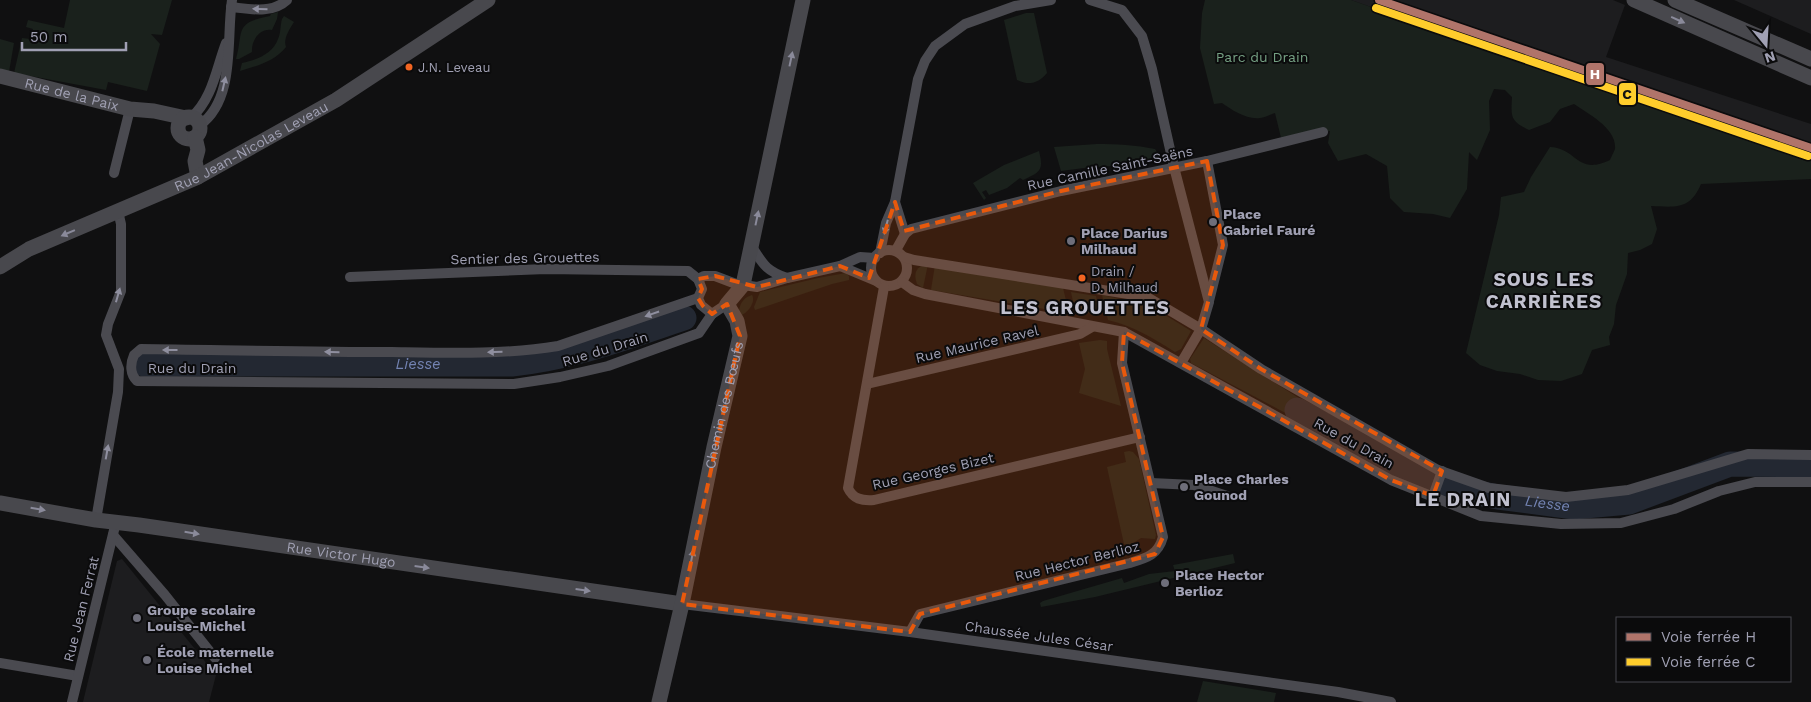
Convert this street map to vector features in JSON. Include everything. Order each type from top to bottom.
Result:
[{"type":"street","points":[[198,177],[195,161],[198,150],[189,128],[212,115],[220,96],[228,60],[231,3],[266,10],[280,6],[287,0]]},
{"type":"street","name":"Rue Jean-Nicolas Leveau","points":[[0,267],[29,250],[198,177],[336,100],[488,0]]},
{"type":"street","points":[[698,279],[702,288],[698,298],[701,305],[712,314],[727,304],[743,285],[803,0]]},
{"type":"street","points":[[880,284],[871,272],[886,223],[895,202],[918,79],[925,60],[935,46],[965,24],[1015,6],[1051,0]]},
{"type":"street","points":[[1090,0],[1122,10],[1142,36],[1209,302]]},
{"type":"street","points":[[1634,0],[1811,78]]},
{"type":"street","points":[[1676,0],[1811,59]]},
{"type":"street","name":"Rue de la Paix","points":[[0,76],[136,110],[189,128]]},
{"type":"street","points":[[114,173],[136,110]]},
{"type":"street","name":"Rue Camille Saint-Saëns","points":[[905,234],[911,229],[1061,191],[1174,168],[1323,132]]},
{"type":"street","points":[[1181,363],[1201,329],[1223,245],[1207,160]]},
{"type":"street","points":[[840,266],[880,284],[895,286],[902,282],[907,272],[907,266],[900,253],[905,234],[895,202]]},
{"type":"street","points":[[96,520],[118,392],[119,369],[106,334],[121,291],[121,224],[118,211]]},
{"type":"street","points":[[752,247],[766,268],[786,278]]},
{"type":"street","points":[[743,285],[757,287],[786,278],[840,266],[860,257],[877,255],[886,250],[900,253]]},
{"type":"street","name":"Rue du Drain","points":[[900,253],[918,260],[1147,297],[1201,329],[1261,369],[1442,471],[1490,488],[1566,497],[1628,490],[1748,454],[1811,455]]},
{"type":"street","name":"Sentier des Grouettes","points":[[350,277],[546,269],[688,272],[698,279],[704,276],[715,276],[743,285]]},
{"type":"street","name":"Rue du Drain","points":[[902,282],[913,290],[926,294],[1124,332],[1391,480],[1481,516],[1561,524],[1621,523],[1674,509],[1719,491],[1755,482],[1811,482]]},
{"type":"street","name":"Rue Georges Bizet","points":[[880,284],[867,384],[848,488],[853,496],[862,500],[874,500],[1140,437]]},
{"type":"street","name":"Rue du Drain","points":[[698,298],[558,346],[536,350],[455,353],[141,349],[134,355],[132,369],[134,378],[137,381],[514,384],[560,377],[608,366],[699,333],[712,314]]},
{"type":"street","name":"Chemin des Bœufs","points":[[659,702],[740,336],[737,321],[727,304]]},
{"type":"street","name":"Rue Maurice Ravel","points":[[867,384],[1080,334],[1092,327]]},
{"type":"street","name":"Rue Hector Berlioz","points":[[910,632],[920,614],[1130,564],[1155,554],[1163,537],[1122,363],[1124,332]]},
{"type":"street","points":[[1433,496],[1442,471]]},
{"type":"street","points":[[1151,483],[1194,485],[1228,496]]},
{"type":"street","name":"Rue Victor Hugo","points":[[0,503],[96,520],[115,529],[682,604]]},
{"type":"street","points":[[115,529],[215,658]]},
{"type":"street","name":"Rue Jean Ferrat","points":[[72,702],[115,529]]},
{"type":"street","name":"Chaussée Jules César","points":[[682,604],[910,632],[1328,691],[1391,702]]},
{"type":"street","points":[[0,663],[78,676]]},
{"type":"highlighted area","points":[[1207,161],[1223,245],[1201,329],[1261,369],[1442,471],[1433,496],[1391,480],[1124,332],[1122,363],[1163,537],[1155,554],[920,614],[910,632],[682,604],[740,336],[727,304],[712,314],[703,306],[698,298],[702,289],[698,279],[715,276],[757,287],[840,266],[869,278],[895,202],[904,231],[1061,191]]},
{"type":"shaded area","points":[[1351,0],[1613,0],[1625,5],[1606,57],[1811,124],[1811,161]]},
{"type":"shaded area","points":[[1734,0],[1811,0],[1811,34]]},
{"type":"shaded area","name":"Groupe scolaire Louise-Michel","points":[[122,559],[216,675],[209,702],[83,702],[117,561]]},
{"type":"green space","points":[[70,0],[172,0],[162,35],[151,34],[160,44],[147,91],[108,82],[106,90],[14,73],[22,38],[30,39],[33,29],[26,27],[28,20],[64,28]]},
{"type":"green space","name":"Parc du Drain","points":[[1205,0],[1351,0],[1811,161],[1811,179],[1701,184],[1692,199],[1687,203],[1668,207],[1651,206],[1657,229],[1652,244],[1628,253],[1627,274],[1616,305],[1614,324],[1609,337],[1610,345],[1592,350],[1582,374],[1561,381],[1538,380],[1520,374],[1497,371],[1480,365],[1466,353],[1499,215],[1501,197],[1524,192],[1550,147],[1566,152],[1590,165],[1610,160],[1615,149],[1614,141],[1607,128],[1574,104],[1560,109],[1550,122],[1529,130],[1518,124],[1513,118],[1512,97],[1505,90],[1494,89],[1489,101],[1490,130],[1477,160],[1469,152],[1467,189],[1450,218],[1433,214],[1404,212],[1390,198],[1387,166],[1366,154],[1338,161],[1328,143],[1330,131],[1282,142],[1275,113],[1262,118],[1255,118],[1245,116],[1222,103],[1214,104],[1200,48],[1202,13]]},
{"type":"green space","points":[[278,12],[272,30],[260,33],[253,43],[252,52],[236,59],[242,30],[245,25]]},
{"type":"green space","points":[[1026,13],[1034,13],[1047,73],[1041,79],[1030,83],[1017,80],[1004,20]]},
{"type":"green space","points":[[284,16],[294,22],[288,31],[286,47],[270,60],[240,71],[242,63],[258,58],[276,44]]},
{"type":"green space","points":[[0,39],[14,43],[9,72],[0,70]]},
{"type":"green space","points":[[1097,144],[1155,149],[1159,155],[1152,163],[1061,171],[1054,147]]},
{"type":"green space","points":[[1039,151],[1041,167],[1037,173],[1023,180],[1020,178],[1007,188],[989,195],[986,190],[982,192],[986,198],[984,200],[973,183],[1004,165]]},
{"type":"green space","points":[[928,264],[923,288],[917,284],[916,271],[921,266]]},
{"type":"green space","points":[[935,265],[1063,288],[1069,313],[931,290]]},
{"type":"green space","points":[[846,273],[849,276],[849,280],[755,310],[754,307],[760,292]]},
{"type":"green space","points":[[1071,292],[1096,296],[1100,315],[1075,311]]},
{"type":"green space","points":[[752,295],[753,301],[751,306],[742,315],[739,311],[740,305]]},
{"type":"green space","points":[[1102,295],[1141,304],[1157,310],[1191,331],[1181,349],[1175,352],[1143,333],[1108,320]]},
{"type":"green space","points":[[1204,338],[1305,402],[1295,418],[1191,363],[1190,359]]},
{"type":"green space","points":[[1107,341],[1107,349],[1121,406],[1079,393],[1085,369],[1079,343]]},
{"type":"green space","points":[[1124,452],[1133,452],[1139,459],[1156,535],[1155,539],[1141,538],[1130,545],[1124,544],[1107,467],[1126,462]]},
{"type":"green space","points":[[1233,554],[1235,563],[1095,597],[1041,607],[1040,603],[1043,601],[1122,578],[1124,583],[1149,574],[1175,571],[1173,565]]},
{"type":"green space","points":[[1203,681],[1276,693],[1274,702],[1197,702]]},
{"type":"waterway","name":"Liesse","points":[[144,364],[512,364],[578,352],[684,318]]},
{"type":"waterway","name":"Liesse","points":[[1297,410],[1434,484],[1498,497],[1574,507],[1629,502],[1730,464],[1811,465]]},
{"type":"rail line","name":"H","points":[[1379,0],[1811,148]]},
{"type":"rail line","name":"C","points":[[1376,8],[1808,156]]},
{"type":"place","name":"J.N. Leveau","points":[[409,67]]},
{"type":"place","name":"Place Gabriel Fauré","points":[[1213,222]]},
{"type":"place","name":"Place Darius Milhaud","points":[[1071,241]]},
{"type":"place","name":"Drain / D. Milhaud","points":[[1082,278]]},
{"type":"place","name":"Place Charles Gounod","points":[[1184,487]]},
{"type":"place","name":"Place Hector Berlioz","points":[[1165,583]]},
{"type":"place","name":"Groupe scolaire Louise-Michel","points":[[137,618]]},
{"type":"place","name":"École maternelle Louise Michel","points":[[147,660]]},
{"type":"district","name":"SOUS LES CARRIÈRES","points":[[1544,290]]},
{"type":"district","name":"LES GROUETTES","points":[[1085,307]]},
{"type":"district","name":"LE DRAIN","points":[[1463,499]]}]
